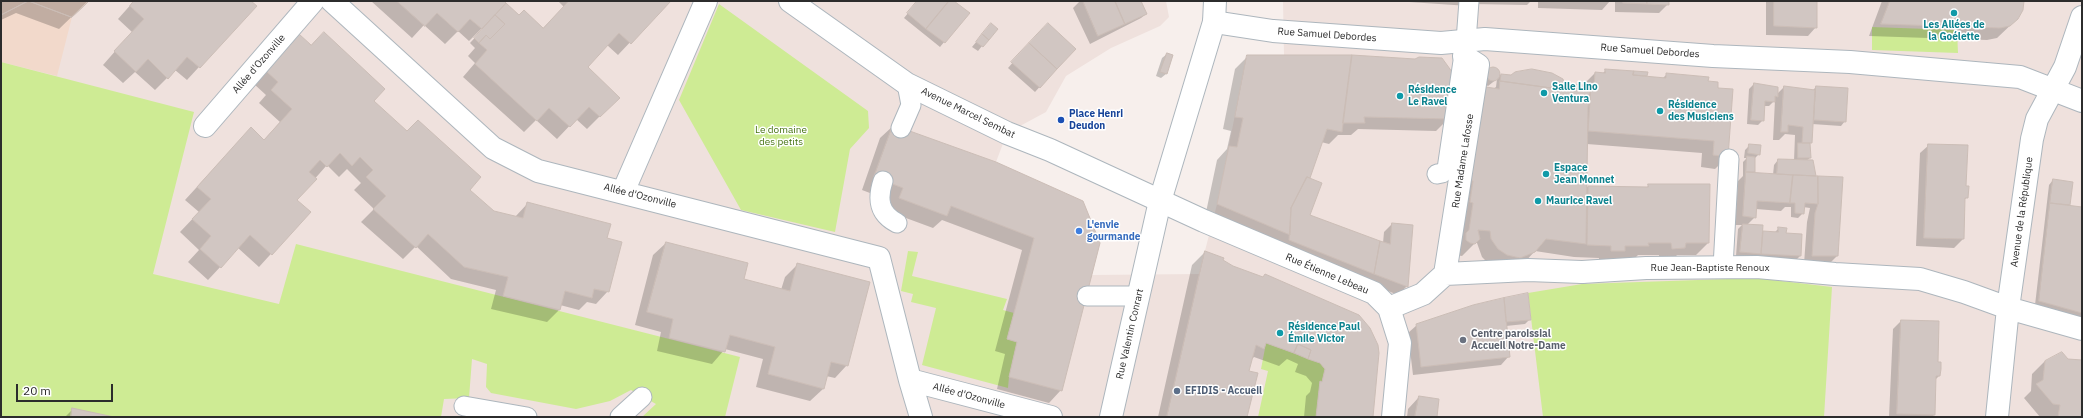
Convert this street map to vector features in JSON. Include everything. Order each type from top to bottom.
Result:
[{"type":"street","name":"Allée d'Ozonville","points":[[205,126],[313,1]]},
{"type":"street","name":"Allée d'Ozonville","points":[[332,1],[493,148],[538,171],[879,258],[921,417]]},
{"type":"street","points":[[623,192],[706,1]]},
{"type":"street","name":"Avenue Marcel Sembat","points":[[790,1],[907,84],[1007,133],[1050,150],[1160,200]]},
{"type":"street","points":[[1160,200],[1214,11]]},
{"type":"street","name":"Rue Samuel Debordes","points":[[1214,11],[1273,31],[1441,43],[1465,48],[1485,39],[1713,56],[1850,62],[2020,76],[2082,101]]},
{"type":"street","name":"Avenue de la République","points":[[1997,417],[2008,308],[2032,139],[2037,119],[2065,67],[2082,17]]},
{"type":"street","name":"Rue Madame Lafosse","points":[[1445,274],[1478,64],[1465,48]]},
{"type":"street","name":"Rue Valentin Conrart","points":[[1111,417],[1160,200]]},
{"type":"street","name":"Rue Étienne Lebeau","points":[[1160,200],[1204,221],[1374,293],[1389,308],[1400,343],[1393,417]]},
{"type":"street","name":"Rue Jean-Baptiste Renoux","points":[[1445,274],[1528,270],[1582,272],[1646,268],[1757,267],[1835,274],[1920,279],[1964,292],[2008,308],[2082,329]]},
{"type":"street","points":[[1389,308],[1423,294],[1445,274]]},
{"type":"street","name":"Allée d'Ozonville","points":[[910,380],[1051,417]]},
{"type":"lane","points":[[1438,174],[1442,173],[1447,168],[1465,48],[1468,1]]},
{"type":"lane","points":[[901,128],[911,106],[907,84]]},
{"type":"lane","points":[[1723,267],[1729,159]]},
{"type":"lane","points":[[883,181],[880,191],[881,207],[884,214],[897,223]]},
{"type":"lane","points":[[1087,296],[1139,296]]},
{"type":"lane","points":[[620,417],[642,397]]},
{"type":"lane","points":[[464,406],[527,417]]},
{"type":"shaded area","points":[[1,1],[89,1],[72,17],[57,76],[1,62]]},
{"type":"shaded area","name":"Place Henri Deudon","points":[[1166,1],[1283,1],[1284,55],[1247,55],[1217,204],[1199,274],[1092,275],[1100,243],[1083,201],[996,162],[1007,133],[1046,112],[1066,76],[1111,48],[1160,26],[1169,17]]},
{"type":"green space","name":"Le domaine des petits","points":[[719,4],[868,111],[869,128],[850,149],[835,232],[741,210],[679,100]]},
{"type":"green space","points":[[1872,27],[1957,30],[1958,53],[1872,50]]},
{"type":"green space","points":[[1,62],[194,112],[153,274],[279,304],[296,244],[740,357],[725,417],[642,417],[656,404],[631,390],[610,401],[576,409],[491,393],[486,387],[487,364],[472,359],[469,398],[444,399],[441,417],[1,417]]},
{"type":"green space","points":[[908,251],[918,252],[912,276],[1007,299],[1003,310],[1014,313],[1007,339],[1017,342],[1008,388],[922,365],[936,308],[911,302],[913,294],[901,291]]},
{"type":"green space","points":[[1756,278],[1832,287],[1824,417],[1543,417],[1528,293],[1582,284]]},
{"type":"green space","points":[[1266,343],[1320,363],[1325,369],[1322,382],[1320,381],[1316,417],[1258,417],[1268,371],[1261,369]]},
{"type":"building","points":[[1,1],[28,1],[1,15]]},
{"type":"building","points":[[1,1],[28,1],[1,15]]},
{"type":"building","points":[[29,1],[89,1],[72,17]]},
{"type":"building","points":[[29,1],[89,1],[72,17]]},
{"type":"building","points":[[134,1],[251,1],[257,6],[200,68],[187,57],[168,79],[148,59],[136,72],[114,51],[144,19],[130,6]]},
{"type":"building","points":[[397,1],[504,1],[506,3],[482,29],[470,19],[458,32],[437,13],[425,26]]},
{"type":"building","points":[[569,1],[671,1],[631,44],[619,33],[588,67],[620,98],[600,117],[589,107],[570,127],[549,108],[537,121],[475,64],[487,50],[479,43],[486,35],[490,39],[505,24],[495,15],[506,3],[519,15],[524,10],[543,28]]},
{"type":"building","points":[[917,1],[949,1],[926,29],[907,13]]},
{"type":"building","points":[[949,1],[954,1],[970,13],[945,43],[926,29]]},
{"type":"building","points":[[1083,1],[1115,1],[1125,24],[1098,36]]},
{"type":"building","points":[[1115,1],[1141,1],[1147,14],[1125,24]]},
{"type":"building","points":[[1623,1],[1647,1],[1647,4],[1623,3]]},
{"type":"building","points":[[1647,1],[1669,1],[1669,5],[1647,4]]},
{"type":"building","points":[[1774,1],[1817,1],[1817,28],[1774,26]]},
{"type":"building","name":"Les Allées de la Goélette","points":[[1890,1],[2024,1],[2023,10],[2018,19],[2010,26],[2000,28],[1881,24]]},
{"type":"building","points":[[495,15],[505,24],[490,39],[486,35],[479,43],[474,38]]},
{"type":"building","points":[[991,23],[998,29],[989,40],[982,34]]},
{"type":"building","points":[[1048,23],[1076,49],[1057,69],[1029,43]]},
{"type":"building","points":[[324,32],[385,89],[374,101],[407,131],[418,120],[481,177],[470,190],[494,211],[523,218],[527,202],[611,224],[607,238],[622,242],[609,292],[594,289],[592,298],[565,291],[560,310],[503,296],[508,277],[464,267],[428,234],[416,248],[373,209],[386,196],[366,177],[373,170],[360,157],[352,166],[340,153],[327,167],[320,160],[309,172],[317,179],[297,200],[311,212],[272,255],[250,235],[221,268],[200,249],[211,236],[192,219],[211,199],[197,187],[251,127],[264,140],[292,109],[271,90],[278,82],[266,71],[299,34],[311,45]]},
{"type":"building","points":[[982,34],[989,40],[983,47],[976,42]]},
{"type":"building","points":[[1029,43],[1057,69],[1040,88],[1011,62]]},
{"type":"building","points":[[1167,53],[1173,55],[1167,74],[1160,72]]},
{"type":"building","points":[[1247,55],[1352,55],[1342,132],[1327,129],[1310,178],[1307,177],[1291,208],[1290,235],[1217,204],[1229,146],[1237,147],[1243,118],[1235,117]]},
{"type":"building","name":"Résidence Le Ravel","points":[[1352,55],[1415,59],[1419,57],[1442,58],[1455,76],[1449,119],[1364,117],[1365,123],[1343,123]]},
{"type":"building","points":[[1490,67],[1496,67],[1500,71],[1500,77],[1496,81],[1490,81],[1486,77],[1486,71]]},
{"type":"building","points":[[1532,69],[1552,73],[1563,79],[1564,83],[1582,85],[1573,91],[1500,81],[1501,74],[1511,75],[1515,72]]},
{"type":"building","name":"Résidence des Musiciens","points":[[1605,69],[1634,71],[1633,75],[1666,78],[1666,73],[1709,77],[1708,81],[1718,82],[1718,88],[1733,89],[1728,157],[1713,155],[1714,141],[1588,131],[1591,85],[1594,86],[1595,72],[1605,73]]},
{"type":"building","points":[[1634,71],[1648,72],[1647,76],[1633,75]]},
{"type":"building","points":[[1500,81],[1573,91],[1582,85],[1591,85],[1588,107],[1586,244],[1546,239],[1535,252],[1520,258],[1507,255],[1498,249],[1491,239],[1490,231],[1478,230],[1480,239],[1475,244],[1466,240],[1466,233],[1469,230],[1473,203],[1470,202],[1473,181],[1470,181],[1486,87],[1499,89]]},
{"type":"building","points":[[1754,83],[1778,87],[1778,97],[1775,96],[1775,102],[1765,101],[1764,121],[1751,120]]},
{"type":"building","points":[[1784,86],[1815,90],[1812,143],[1802,143],[1803,127],[1788,125],[1788,132],[1781,132]]},
{"type":"building","points":[[1816,86],[1848,88],[1846,122],[1814,120]]},
{"type":"building","points":[[893,125],[996,162],[1083,201],[1100,243],[1062,391],[1009,377],[1017,342],[1007,339],[1034,238],[951,206],[947,216],[899,198],[903,188],[874,177]]},
{"type":"building","points":[[1798,143],[1810,143],[1811,158],[1798,158]]},
{"type":"building","points":[[1749,144],[1761,145],[1760,155],[1748,153]]},
{"type":"building","points":[[1928,144],[1968,145],[1966,186],[1969,186],[1968,198],[1965,198],[1964,239],[1924,238]]},
{"type":"building","points":[[1747,156],[1755,157],[1755,172],[1746,172]]},
{"type":"building","points":[[1778,159],[1813,160],[1816,176],[1777,174]]},
{"type":"building","points":[[1746,172],[1793,175],[1790,203],[1757,201],[1756,218],[1743,216]]},
{"type":"building","points":[[1793,175],[1818,176],[1818,204],[1805,203],[1804,214],[1795,213],[1795,203],[1790,203]]},
{"type":"building","points":[[1818,176],[1843,177],[1838,256],[1812,256],[1815,213],[1818,204]]},
{"type":"building","points":[[1307,177],[1322,183],[1310,215],[1380,241],[1374,274],[1289,240],[1291,208]]},
{"type":"building","points":[[2053,179],[2073,182],[2070,205],[2050,203]]},
{"type":"building","points":[[1648,184],[1710,184],[1709,243],[1686,243],[1685,248],[1672,249],[1671,243],[1648,243],[1649,246],[1625,246],[1625,251],[1611,251],[1611,246],[1587,245],[1588,186],[1648,187]]},
{"type":"building","points":[[2050,203],[2082,207],[2082,313],[2039,301]]},
{"type":"building","points":[[1392,223],[1413,225],[1408,287],[1374,274],[1380,241],[1390,244]]},
{"type":"building","points":[[1743,224],[1763,225],[1761,254],[1740,252]]},
{"type":"building","points":[[1778,227],[1787,228],[1786,233],[1802,234],[1801,256],[1761,254],[1763,231],[1778,232]]},
{"type":"building","points":[[666,242],[748,263],[744,279],[790,291],[797,263],[870,282],[848,366],[831,362],[824,389],[768,374],[775,347],[730,335],[725,352],[669,338],[673,319],[647,312]]},
{"type":"building","name":"Résidence Paul Émile Victor","points":[[1205,251],[1224,258],[1223,260],[1233,266],[1263,277],[1265,274],[1359,315],[1370,328],[1378,345],[1379,353],[1373,417],[1316,417],[1320,381],[1322,382],[1325,369],[1320,363],[1308,359],[1311,350],[1298,344],[1294,353],[1266,343],[1264,349],[1256,345],[1249,371],[1258,373],[1247,417],[1167,417]]},
{"type":"building","points":[[1528,293],[1531,320],[1506,322],[1504,298]]},
{"type":"building","name":"Centre paroissial Accueil Notre-Dame","points":[[1504,298],[1510,357],[1421,367],[1416,324],[1473,305]]},
{"type":"building","points":[[1901,320],[1939,321],[1938,362],[1941,362],[1941,369],[1940,376],[1936,376],[1935,415],[1897,414]]},
{"type":"building","points":[[1298,344],[1311,350],[1308,359],[1294,353]]},
{"type":"building","points":[[2062,352],[2068,359],[2082,360],[2082,417],[2058,417],[2060,405],[2053,404],[2036,384],[2043,380],[2045,361]]},
{"type":"building","points":[[1419,396],[1439,399],[1437,417],[1415,417]]},
{"type":"building","points":[[72,408],[114,417],[71,417]]},
{"type":"place","name":"Les Allées de la Goélette","points":[[1954,13]]},
{"type":"place","name":"Salle Lino Ventura","points":[[1544,93]]},
{"type":"place","name":"Résidence Le Ravel","points":[[1400,96]]},
{"type":"place","name":"Résidence des Musiciens","points":[[1660,111]]},
{"type":"place","name":"Place Henri Deudon","points":[[1061,120]]},
{"type":"place","name":"Espace Jean Monnet","points":[[1546,174]]},
{"type":"place","name":"Maurice Ravel","points":[[1538,201]]},
{"type":"place","name":"L'envie gourmande","points":[[1079,231]]},
{"type":"place","name":"Résidence Paul Émile Victor","points":[[1280,333]]},
{"type":"place","name":"Centre paroissial Accueil Notre-Dame","points":[[1463,340]]},
{"type":"place","name":"EFIDIS - Accueil","points":[[1177,391]]}]
